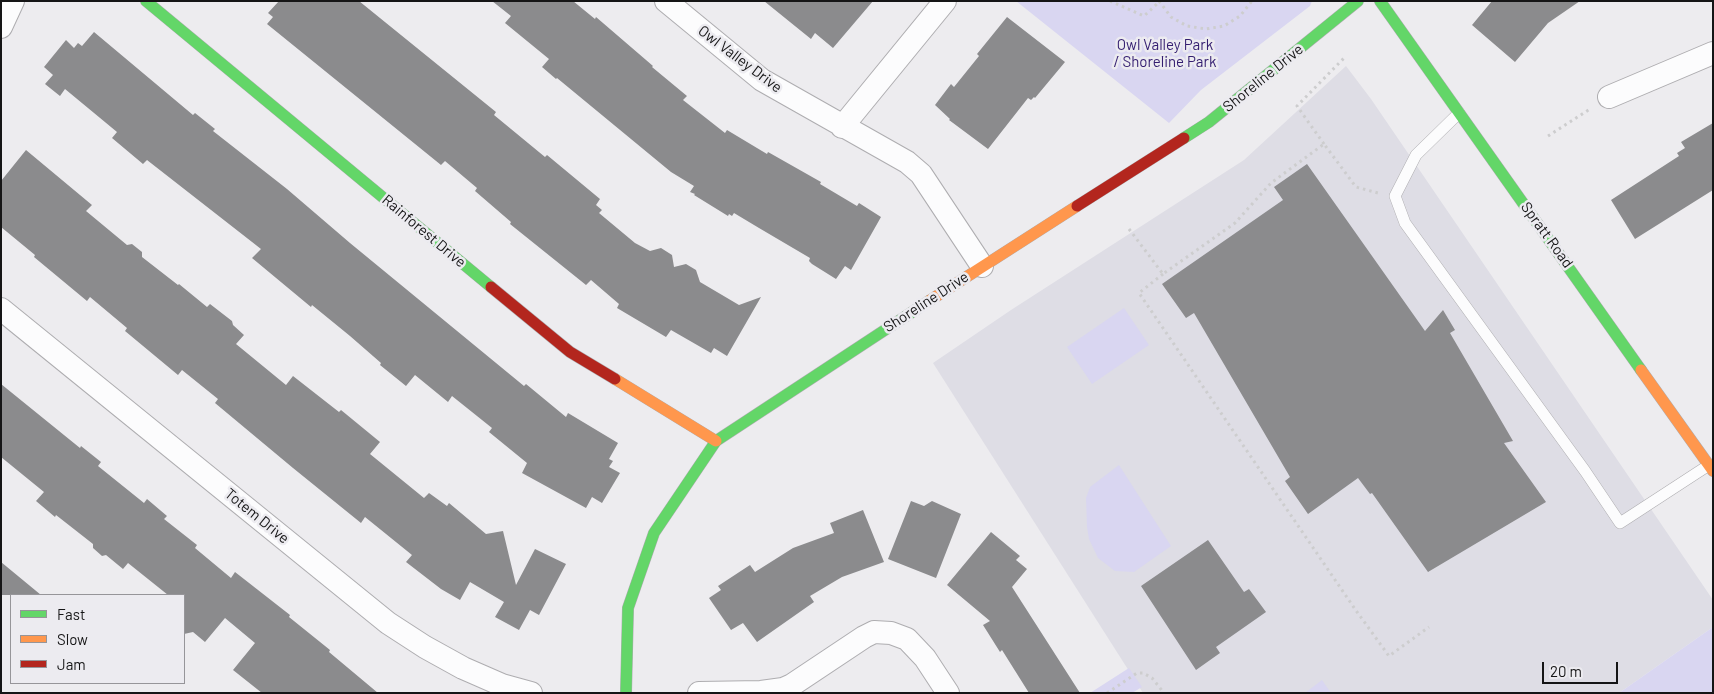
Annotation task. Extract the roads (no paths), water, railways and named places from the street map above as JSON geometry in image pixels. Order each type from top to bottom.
[{"type":"street","points":[[1,27],[13,1]]},
{"type":"street","name":"Rainforest Drive","points":[[146,1],[570,352],[716,441]]},
{"type":"street","name":"Owl Valley Drive","points":[[666,1],[762,80],[842,127],[891,153],[920,174],[982,266]]},
{"type":"street","points":[[842,127],[945,1]]},
{"type":"street","name":"Shoreline Drive","points":[[626,693],[628,608],[654,533],[716,441],[982,266],[1209,122],[1358,1]]},
{"type":"street","name":"Spratt Road","points":[[1380,1],[1711,468]]},
{"type":"street","points":[[1609,97],[1713,53]]},
{"type":"street","name":"Totem Drive","points":[[1,309],[388,623],[425,647],[463,668],[502,685],[531,693]]},
{"type":"street","points":[[699,693],[761,692],[784,689],[864,636],[874,632],[891,633],[907,639],[925,658],[948,693]]},
{"type":"lane","points":[[1459,112],[1416,155],[1395,196],[1405,223],[1620,523],[1711,468]]},
{"type":"park label","name":"Owl Valley Park / Shoreline Park","points":[[1165,54]]}]
